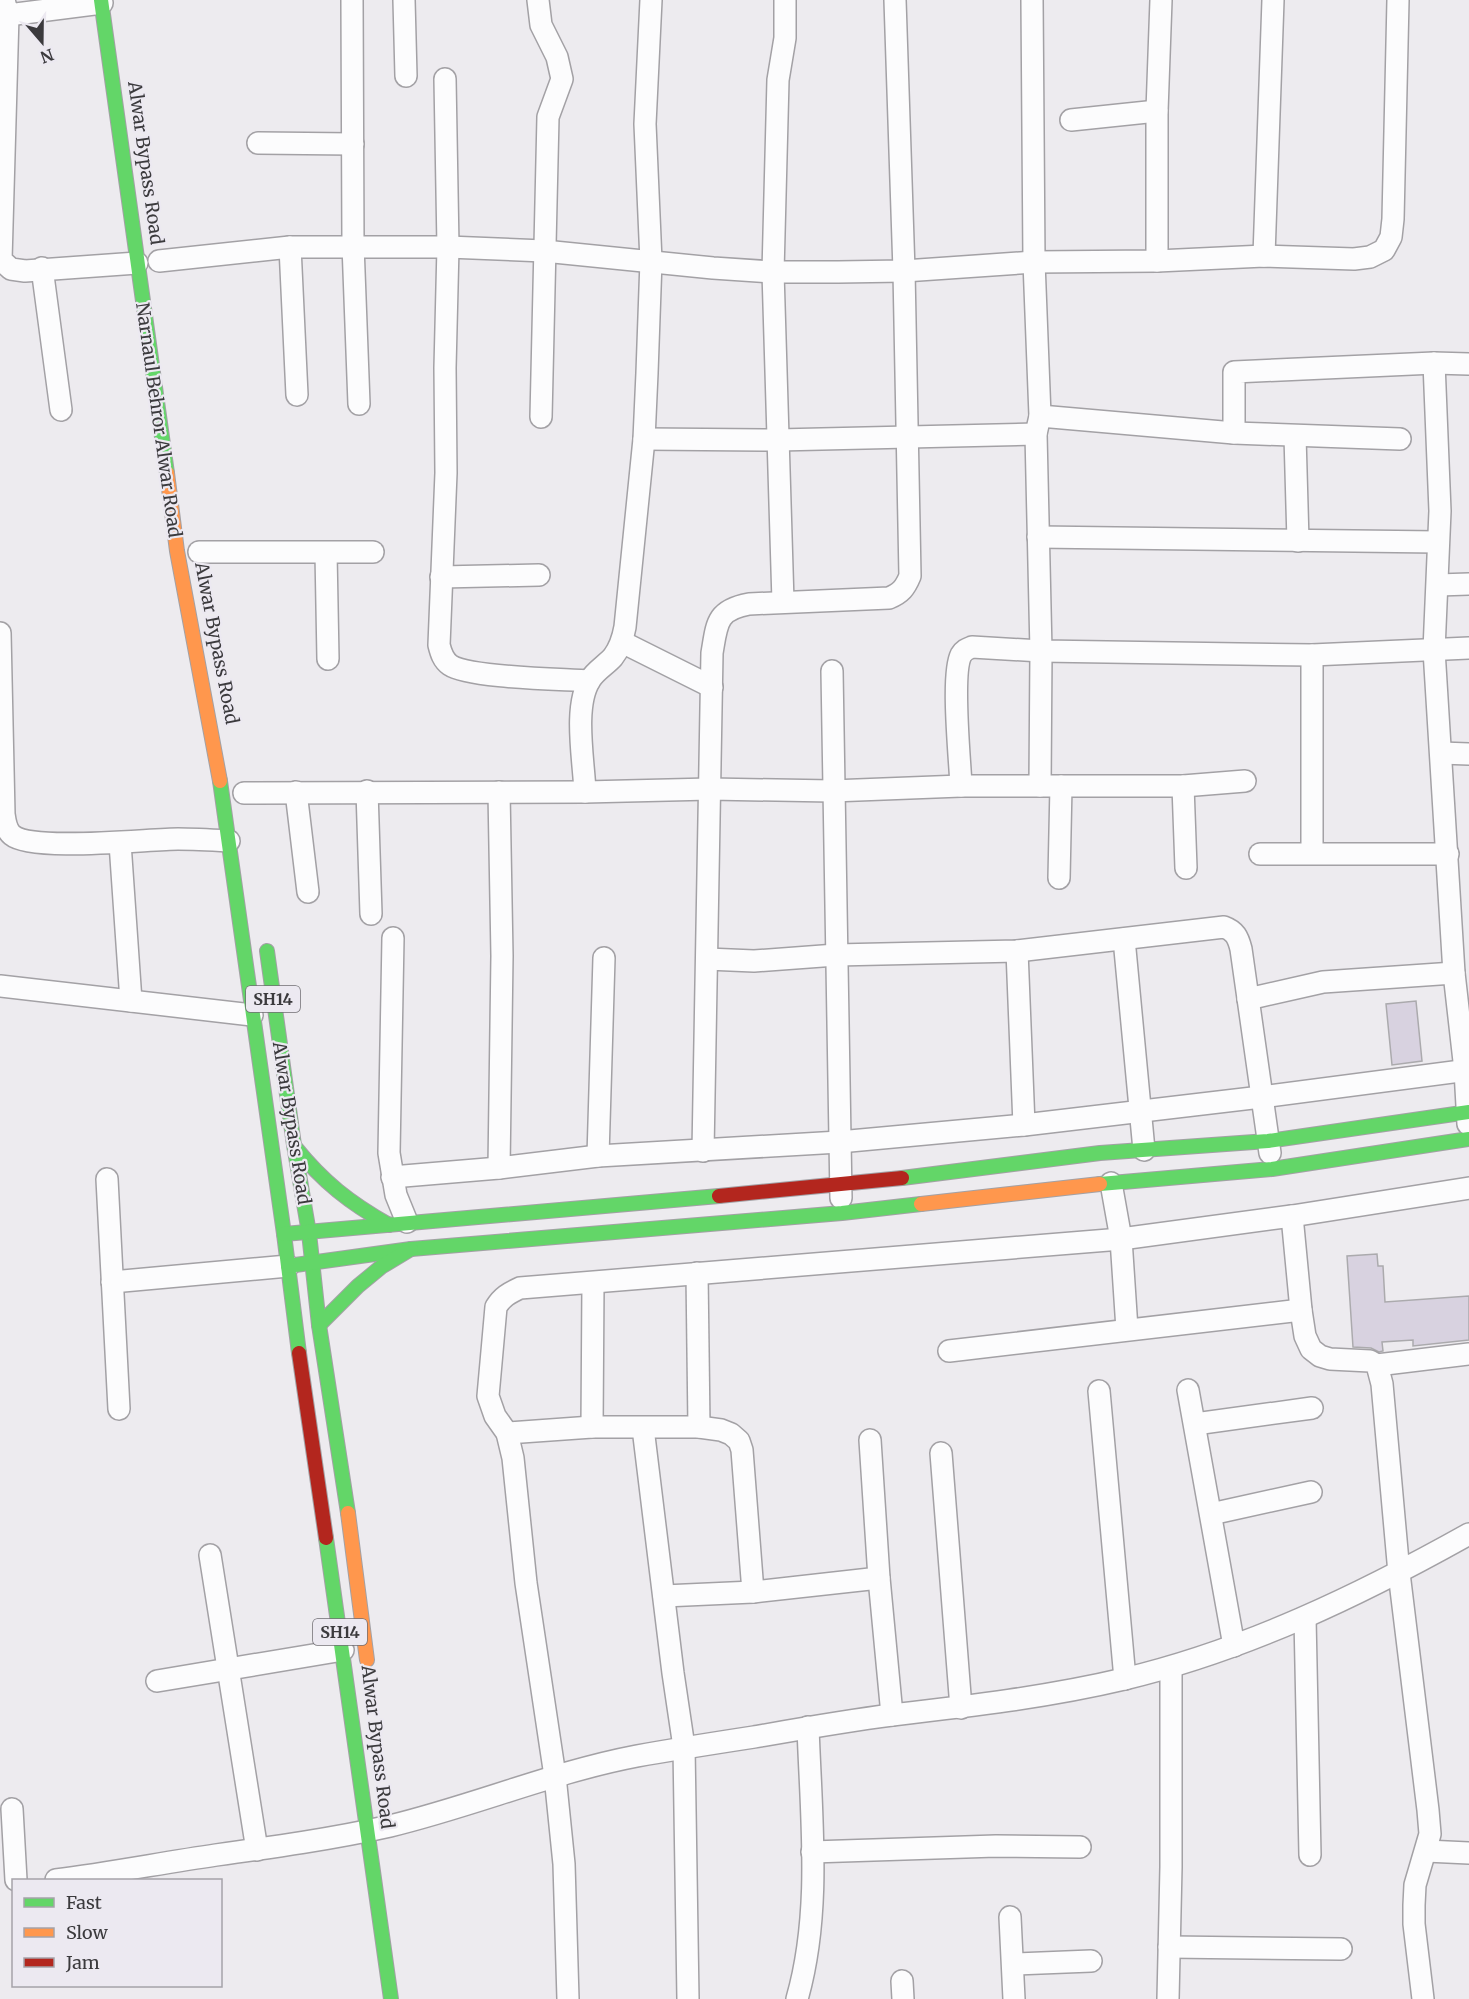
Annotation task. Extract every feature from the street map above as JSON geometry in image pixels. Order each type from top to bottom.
[{"type":"main road","name":"Narnaul Behror Alwar Road","points":[[102,2],[177,551],[222,793],[288,1266]]},
{"type":"main road","name":"Alwar Bypass Road","points":[[264,934],[309,1233],[319,1325],[342,1471],[368,1668]]},
{"type":"main road","points":[[284,1234],[841,1185],[1100,1153],[1268,1142],[1468,1112]]},
{"type":"main road","points":[[288,1266],[411,1249],[842,1213],[1111,1183],[1147,1182],[1272,1169],[1469,1139]]},
{"type":"main road","points":[[294,1145],[326,1184],[344,1199],[398,1223]]},
{"type":"main road","points":[[319,1325],[358,1286],[381,1267],[411,1249]]},
{"type":"main road","name":"Alwar Bypass Road","points":[[288,1266],[391,1999]]},
{"type":"street","points":[[352,0],[353,245],[360,404]]},
{"type":"street","points":[[404,0],[406,76]]},
{"type":"street","points":[[538,0],[541,25],[557,57],[562,79],[548,117],[541,417]]},
{"type":"street","points":[[585,792],[581,724],[583,699],[589,681],[613,657],[622,642],[644,439],[651,261],[645,124],[651,0]]},
{"type":"street","points":[[783,602],[773,272],[778,80],[785,38],[785,0]]},
{"type":"street","points":[[703,1151],[712,653],[718,621],[723,613],[749,604],[889,598],[906,587],[910,576],[904,271],[895,0]]},
{"type":"street","points":[[1032,0],[1041,651],[1059,878]]},
{"type":"street","points":[[1157,261],[1157,111],[1161,0]]},
{"type":"street","points":[[1264,256],[1273,0]]},
{"type":"street","points":[[159,261],[290,247],[353,245],[544,251],[773,272],[904,271],[1034,262],[1157,261],[1264,256],[1354,259],[1370,257],[1384,250],[1391,237],[1393,219],[1398,0]]},
{"type":"street","points":[[102,2],[6,7],[3,58],[1,260],[11,269],[25,271],[137,263]]},
{"type":"street","points":[[445,79],[448,247],[445,368],[446,513],[439,645],[442,655],[452,666],[461,670],[589,681]]},
{"type":"street","points":[[1071,120],[1157,111]]},
{"type":"street","points":[[258,143],[353,144]]},
{"type":"street","points":[[290,247],[297,395]]},
{"type":"street","points":[[42,268],[61,410]]},
{"type":"street","points":[[1434,363],[1440,511],[1434,650],[1454,973],[1467,1070],[1469,1139]]},
{"type":"street","points":[[1234,433],[1234,372],[1469,363]]},
{"type":"street","points":[[644,439],[778,440],[907,437],[1038,425],[1400,439]]},
{"type":"street","points":[[1295,436],[1298,541]]},
{"type":"street","points":[[1038,537],[1438,542]]},
{"type":"street","points":[[200,552],[372,552]]},
{"type":"street","points":[[326,553],[328,659]]},
{"type":"street","points":[[441,576],[539,575]]},
{"type":"street","points":[[1438,585],[1469,584]]},
{"type":"street","points":[[0,633],[4,814],[6,826],[12,835],[24,840],[120,843],[177,839],[229,841]]},
{"type":"street","points":[[622,642],[712,687]]},
{"type":"street","points":[[961,786],[957,691],[962,654],[965,649],[979,646],[1041,651],[1312,656],[1469,648]]},
{"type":"street","points":[[1312,656],[1312,853]]},
{"type":"street","points":[[832,671],[832,791],[842,1213]]},
{"type":"street","points":[[1441,753],[1469,753]]},
{"type":"street","points":[[244,793],[585,792],[710,789],[832,791],[961,786],[1183,786],[1245,780]]},
{"type":"street","points":[[1183,786],[1186,868]]},
{"type":"street","points":[[367,791],[371,914]]},
{"type":"street","points":[[296,792],[308,892]]},
{"type":"street","points":[[499,792],[502,956],[499,1168]]},
{"type":"street","points":[[120,843],[131,1001]]},
{"type":"street","points":[[1260,854],[1448,854]]},
{"type":"street","points":[[707,959],[754,961],[836,955],[1017,951],[1224,927],[1232,930],[1238,938],[1241,949],[1272,1169]]},
{"type":"street","points":[[393,938],[388,1153],[396,1195],[398,1223]]},
{"type":"street","points":[[1124,939],[1144,1150]]},
{"type":"street","points":[[1017,951],[1024,1125]]},
{"type":"street","points":[[598,1156],[604,958]]},
{"type":"street","points":[[1248,999],[1323,982],[1454,973]]},
{"type":"street","points":[[0,986],[252,1015]]},
{"type":"street","points":[[392,1177],[499,1168],[598,1156],[839,1142],[1024,1125],[1261,1098],[1467,1070]]},
{"type":"street","points":[[107,1179],[118,1409]]},
{"type":"street","points":[[1111,1183],[1121,1239],[1127,1329]]},
{"type":"street","points":[[568,1999],[564,1864],[555,1776],[526,1583],[513,1458],[507,1433],[495,1416],[488,1396],[496,1307],[500,1300],[508,1293],[520,1288],[1121,1239],[1292,1216],[1469,1188]]},
{"type":"street","points":[[1292,1216],[1301,1310],[1305,1336],[1311,1349],[1320,1356],[1370,1361],[1377,1365],[1469,1354]]},
{"type":"street","points":[[112,1282],[288,1266]]},
{"type":"street","points":[[697,1273],[699,1427]]},
{"type":"street","points":[[592,1427],[593,1283]]},
{"type":"street","points":[[949,1351],[1301,1310]]},
{"type":"street","points":[[1377,1365],[1382,1384],[1399,1573],[1430,1833],[1426,1851],[1419,1866],[1414,1905],[1414,1924],[1423,1999]]},
{"type":"street","points":[[1188,1390],[1234,1646]]},
{"type":"street","points":[[1099,1391],[1125,1679]]},
{"type":"street","points":[[1195,1424],[1312,1408]]},
{"type":"street","points":[[507,1433],[592,1427],[699,1427],[731,1434],[739,1441],[742,1450],[753,1592]]},
{"type":"street","points":[[643,1428],[684,1747],[688,1999]]},
{"type":"street","points":[[870,1440],[879,1578],[892,1715]]},
{"type":"street","points":[[941,1453],[961,1708]]},
{"type":"street","points":[[1211,1514],[1311,1492]]},
{"type":"street","points":[[69,1879],[257,1850],[388,1826],[452,1810],[555,1776],[616,1760],[684,1747],[892,1715],[1042,1696],[1125,1679],[1171,1667],[1234,1646],[1305,1618],[1399,1573],[1469,1534]]},
{"type":"street","points":[[210,1555],[257,1850]]},
{"type":"street","points":[[664,1596],[753,1592],[879,1578]]},
{"type":"street","points":[[1305,1618],[1310,1855]]},
{"type":"street","points":[[157,1681],[343,1650]]},
{"type":"street","points":[[1168,1999],[1171,1667]]},
{"type":"street","points":[[797,1999],[805,1973],[809,1946],[812,1852],[808,1727]]},
{"type":"street","points":[[12,1809],[16,1879]]},
{"type":"street","points":[[812,1852],[996,1846],[1080,1847]]},
{"type":"street","points":[[1426,1851],[1469,1853]]},
{"type":"street","points":[[1010,1917],[1014,1999]]},
{"type":"street","points":[[1170,1947],[1341,1948]]},
{"type":"street","points":[[1013,1964],[1091,1961]]},
{"type":"building","points":[[1416,1001],[1422,1061],[1392,1065],[1386,1004]]},
{"type":"building","points":[[1377,1254],[1378,1266],[1383,1266],[1385,1302],[1469,1296],[1469,1340],[1413,1346],[1413,1340],[1382,1342],[1383,1351],[1379,1352],[1371,1348],[1353,1347],[1347,1256]]},
{"type":"traffic: fast","points":[[101,0],[167,473]]},
{"type":"traffic: fast","points":[[220,781],[299,1353]]},
{"type":"traffic: fast","points":[[267,951],[294,1145],[309,1233],[319,1325],[348,1513]]},
{"type":"traffic: fast","points":[[902,1178],[1100,1153],[1268,1141],[1469,1112]]},
{"type":"traffic: fast","points":[[1100,1184],[1272,1169],[1469,1139]]},
{"type":"traffic: fast","points":[[295,1147],[338,1191],[389,1225]]},
{"type":"traffic: fast","points":[[284,1234],[719,1196]]},
{"type":"traffic: fast","points":[[288,1266],[411,1249],[842,1213],[921,1204]]},
{"type":"traffic: fast","points":[[319,1325],[358,1286],[381,1267],[411,1249]]},
{"type":"traffic: fast","points":[[326,1538],[391,1999]]},
{"type":"traffic: slow","points":[[167,473],[177,551],[220,781]]},
{"type":"traffic: slow","points":[[921,1204],[1100,1184]]},
{"type":"traffic: slow","points":[[348,1513],[367,1660]]},
{"type":"traffic: jam","points":[[719,1196],[902,1178]]},
{"type":"traffic: jam","points":[[299,1353],[326,1538]]}]
